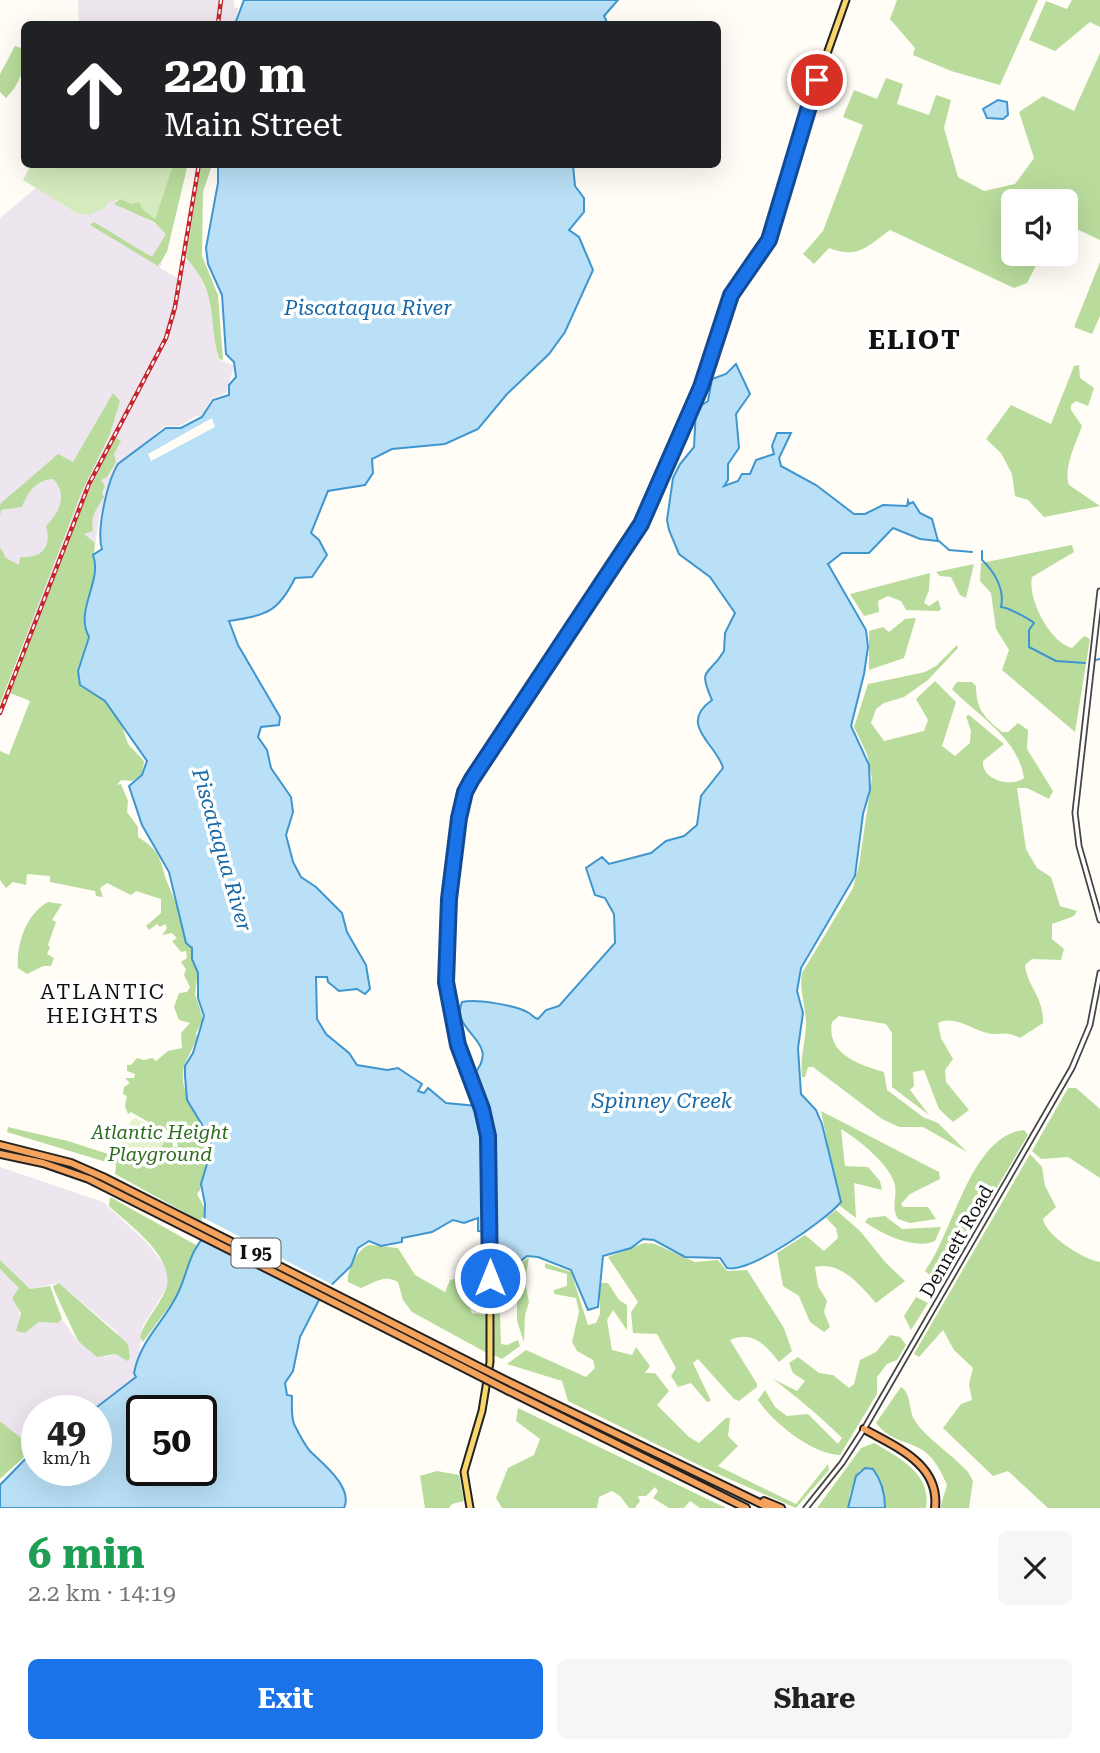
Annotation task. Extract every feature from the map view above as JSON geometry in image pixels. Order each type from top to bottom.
[{"type":"highway","name":"I 95","points":[[0,1146],[71,1163],[103,1177],[571,1412],[770,1508]]},
{"type":"highway","name":"I 95","points":[[0,1154],[43,1163],[89,1179],[746,1508]]},
{"type":"highway","points":[[864,1429],[905,1453],[925,1469],[933,1484],[935,1508]]},
{"type":"highway","points":[[729,1488],[781,1508]]},
{"type":"main road","points":[[470,1508],[464,1472],[482,1410],[490,1362],[490,1153],[482,1109],[456,1040],[446,982],[450,891],[464,797],[472,779],[641,524],[701,387],[731,295],[769,240],[805,114],[846,0]]},
{"type":"street","points":[[1100,592],[1075,814],[1082,858],[1100,920]]},
{"type":"street","name":"Dennett Road","points":[[806,1508],[842,1464],[864,1429],[1080,1053],[1090,1025],[1100,973]]},
{"type":"shaded area","points":[[78,0],[234,0],[234,7],[238,8],[236,21],[79,21]]},
{"type":"shaded area","points":[[36,188],[78,214],[106,194],[170,233],[160,268],[181,280],[186,259],[196,269],[209,295],[218,359],[234,366],[226,393],[211,399],[202,417],[196,416],[180,426],[165,426],[113,470],[99,518],[79,659],[0,646],[0,218]]},
{"type":"shaded area","points":[[0,1167],[103,1202],[145,1241],[163,1263],[168,1276],[166,1289],[143,1325],[136,1377],[112,1395],[21,1395],[21,1439],[0,1421],[0,1269],[20,1288],[19,1321],[35,1326],[38,1322],[58,1323],[62,1319],[78,1342],[106,1357],[116,1354],[117,1332],[59,1283],[30,1289],[0,1260]]},
{"type":"green space","points":[[897,0],[1038,0],[1000,85],[951,71],[913,55],[915,48],[890,19]]},
{"type":"green space","points":[[1072,0],[1100,0],[1100,27],[1090,22],[1055,51],[1029,40],[1046,1],[1067,9]]},
{"type":"green space","points":[[15,46],[21,48],[21,76],[6,98],[0,92],[0,74]]},
{"type":"green space","points":[[1100,53],[1100,240],[1078,230],[1078,189],[1001,189],[1001,266],[1036,266],[1027,283],[1014,288],[890,230],[862,250],[848,252],[829,248],[814,264],[803,254],[823,231],[863,125],[843,117],[854,90],[877,99],[886,78],[903,84],[897,104],[929,115],[936,95],[951,100],[944,128],[958,177],[984,191],[1015,184],[1034,158],[1019,112],[1043,96],[1074,111]]},
{"type":"green space","points":[[29,168],[172,168],[155,219],[120,199],[108,202],[105,208],[88,215],[78,214],[23,180]]},
{"type":"green space","points":[[172,168],[187,168],[167,252],[158,266],[90,225],[94,222],[152,257],[166,234],[154,222],[114,204],[120,199],[131,204],[139,202],[143,210],[155,219]]},
{"type":"green space","points":[[201,168],[211,168],[203,192],[202,256],[218,295],[223,360],[219,359],[211,307],[204,283],[186,258]]},
{"type":"green space","points":[[1100,262],[1100,316],[1092,334],[1074,327]]},
{"type":"green space","points":[[1079,365],[1080,378],[1094,388],[1088,406],[1076,401],[1071,405],[1071,410],[1082,426],[1071,456],[1069,485],[1100,506],[1044,517],[1028,500],[1015,496],[1012,474],[1001,453],[986,439],[1011,405],[1051,424],[1074,366]]},
{"type":"green space","points":[[113,393],[120,401],[110,434],[82,491],[0,704],[0,547],[6,558],[19,565],[20,557],[39,554],[46,546],[46,526],[55,515],[61,497],[58,485],[53,479],[42,481],[33,488],[22,507],[1,510],[0,517],[0,504],[58,454],[73,462]]},
{"type":"green space","points":[[115,437],[121,441],[114,454],[116,462],[107,477],[101,480],[105,486],[102,493],[104,497],[93,516],[93,531],[84,534],[95,543],[96,565],[84,619],[88,637],[77,671],[80,686],[105,701],[122,726],[128,744],[144,761],[142,775],[132,781],[121,780],[117,785],[121,784],[128,801],[127,812],[138,827],[138,837],[152,847],[158,856],[179,912],[186,940],[192,948],[191,959],[198,972],[195,994],[203,1019],[185,1063],[183,1076],[186,1092],[210,1149],[197,1194],[204,1207],[204,1223],[115,1174],[116,1165],[7,1132],[8,1127],[68,1141],[145,1166],[150,1164],[150,1156],[159,1150],[168,1136],[172,1137],[173,1148],[178,1147],[175,1133],[171,1129],[164,1131],[131,1112],[128,1114],[125,1106],[127,1096],[123,1094],[124,1087],[130,1083],[125,1078],[134,1078],[135,1074],[127,1071],[127,1065],[131,1065],[137,1058],[152,1058],[156,1061],[168,1051],[182,1048],[181,1033],[190,1023],[179,1020],[174,1007],[179,993],[187,992],[190,987],[184,975],[186,969],[181,962],[187,958],[186,951],[181,952],[172,941],[177,938],[172,933],[162,935],[167,928],[165,924],[160,927],[157,924],[149,930],[146,926],[161,913],[161,899],[136,891],[131,895],[107,883],[100,888],[103,897],[96,896],[95,891],[50,882],[50,876],[27,874],[26,885],[13,882],[6,888],[0,880],[0,751],[9,755],[30,701],[10,693],[86,497]]},
{"type":"green space","points":[[1072,545],[1074,552],[1032,577],[1031,586],[1042,618],[1056,638],[1072,648],[1084,636],[1090,639],[1075,732],[1002,670],[1009,650],[996,629],[991,593],[980,581],[981,563]]},
{"type":"green space","points":[[974,564],[966,598],[960,595],[951,577],[940,576],[936,572]]},
{"type":"green space","points":[[930,573],[929,590],[924,603],[929,606],[938,600],[941,609],[939,611],[906,610],[901,601],[888,596],[878,601],[879,612],[864,616],[850,594]]},
{"type":"green space","points":[[916,618],[904,658],[869,670],[869,631],[883,627],[889,632],[905,619]]},
{"type":"green space","points":[[957,645],[958,648],[928,680],[904,697],[884,703],[876,709],[871,723],[884,741],[924,731],[928,720],[916,699],[935,681],[956,702],[942,746],[955,756],[970,743],[971,731],[966,716],[969,715],[1004,744],[983,761],[987,773],[1005,782],[1024,778],[1014,751],[995,729],[952,689],[957,682],[972,682],[976,686],[982,712],[996,727],[1002,732],[1008,732],[1018,723],[1028,730],[1027,749],[1053,791],[1049,799],[1027,788],[1017,788],[1026,849],[1037,868],[1051,877],[1060,906],[1077,911],[1074,916],[1052,924],[1052,939],[1064,949],[1061,960],[1032,959],[1025,965],[1041,1006],[1043,1023],[1020,1038],[1010,1034],[987,1033],[956,1022],[938,1023],[941,1038],[953,1059],[945,1070],[946,1082],[969,1110],[953,1122],[939,1109],[924,1070],[913,1072],[914,1086],[910,1090],[929,1115],[892,1087],[892,1033],[886,1024],[839,1016],[832,1022],[831,1033],[839,1050],[855,1062],[884,1072],[887,1090],[923,1117],[938,1123],[967,1152],[923,1127],[899,1127],[882,1119],[813,1067],[808,1067],[805,1077],[802,1077],[806,1025],[802,973],[853,888],[859,865],[872,778],[867,754],[854,727],[868,684],[925,672],[936,666]]},
{"type":"green space","points":[[48,902],[62,904],[52,920],[56,922],[48,945],[50,947],[47,954],[54,958],[51,966],[43,966],[27,974],[18,968],[21,940],[28,922],[40,907]]},
{"type":"green space","points":[[1068,1088],[1076,1088],[1100,1109],[1100,1178],[1068,1157],[1041,1159],[1032,1151]]},
{"type":"green space","points":[[821,1111],[939,1172],[940,1179],[910,1194],[901,1204],[903,1207],[928,1207],[936,1219],[910,1223],[898,1219],[895,1211],[895,1186],[888,1170],[856,1139],[841,1129],[845,1166],[868,1167],[880,1181],[882,1190],[854,1183],[856,1218],[840,1206]]},
{"type":"green space","name":"Atlantic Height Playground","points":[[135,1118],[168,1134],[165,1142],[154,1153],[140,1158],[125,1158],[117,1155],[130,1122]]},
{"type":"green space","points":[[1024,1130],[1028,1135],[934,1294],[931,1294],[916,1282],[928,1290],[936,1280],[925,1271],[965,1188],[990,1149],[1005,1136]]},
{"type":"green space","points":[[1030,1154],[1042,1167],[1045,1186],[1056,1207],[1043,1219],[1045,1225],[1066,1246],[1100,1262],[1100,1508],[1048,1508],[1008,1471],[993,1476],[943,1428],[961,1404],[972,1400],[969,1384],[973,1368],[954,1350],[943,1330],[919,1357],[914,1354]]},
{"type":"green space","points":[[110,1197],[196,1245],[178,1294],[143,1342],[140,1337],[142,1331],[166,1289],[167,1277],[158,1254],[109,1206]]},
{"type":"green space","points":[[836,1210],[860,1231],[905,1281],[876,1303],[857,1282],[842,1271],[824,1266],[815,1267],[818,1286],[827,1301],[824,1312],[830,1327],[824,1332],[810,1322],[799,1296],[783,1286],[777,1253],[805,1235],[824,1251],[838,1238],[836,1228],[826,1218]]},
{"type":"green space","points":[[885,1216],[902,1229],[941,1227],[935,1241],[918,1244],[889,1236],[865,1222],[868,1218]]},
{"type":"green space","points":[[644,1243],[655,1244],[695,1262],[718,1260],[727,1271],[747,1270],[784,1328],[792,1351],[779,1362],[764,1345],[752,1338],[738,1337],[730,1340],[757,1384],[757,1387],[739,1401],[734,1399],[698,1359],[693,1363],[711,1401],[707,1402],[691,1383],[678,1387],[671,1376],[676,1368],[657,1334],[633,1333],[631,1312],[638,1302],[608,1257]]},
{"type":"green space","points":[[370,1245],[398,1248],[415,1275],[445,1292],[450,1280],[458,1278],[472,1313],[487,1315],[487,1353],[412,1312],[403,1300],[398,1282],[384,1279],[361,1288],[348,1282],[354,1260],[361,1250]]},
{"type":"green space","points":[[529,1257],[525,1282],[529,1302],[525,1315],[524,1342],[517,1321],[517,1295],[524,1290],[523,1284],[509,1285],[498,1280],[495,1258],[515,1268]]},
{"type":"green space","points":[[0,1260],[30,1289],[50,1286],[62,1319],[58,1323],[39,1322],[25,1333],[16,1331],[21,1313],[12,1298],[19,1288],[0,1269]]},
{"type":"green space","points":[[545,1263],[571,1272],[588,1325],[596,1323],[600,1314],[600,1283],[608,1283],[619,1300],[627,1305],[627,1330],[613,1310],[607,1320],[612,1350],[632,1355],[636,1347],[650,1366],[645,1373],[655,1373],[669,1391],[657,1405],[689,1437],[699,1443],[726,1418],[730,1418],[728,1436],[738,1446],[718,1466],[796,1504],[828,1464],[829,1470],[796,1508],[713,1472],[568,1401],[562,1381],[507,1364],[526,1350],[586,1377],[595,1368],[593,1360],[577,1351],[572,1342],[579,1312],[576,1298],[554,1294],[554,1290],[567,1286],[567,1274],[545,1268]]},
{"type":"green space","points":[[59,1283],[128,1344],[130,1358],[127,1361],[116,1354],[97,1357],[78,1341],[54,1290],[53,1286]]},
{"type":"green space","points":[[495,1288],[499,1290],[501,1344],[507,1345],[518,1340],[520,1346],[502,1359],[494,1355]]},
{"type":"green space","points":[[916,1297],[928,1303],[911,1330],[904,1316]]},
{"type":"green space","points":[[890,1335],[900,1337],[906,1345],[897,1360],[887,1364],[877,1377],[877,1394],[840,1455],[817,1449],[794,1436],[773,1418],[758,1400],[765,1390],[775,1407],[787,1416],[808,1414],[838,1444],[842,1438],[809,1407],[773,1379],[797,1391],[805,1381],[793,1373],[789,1363],[798,1357],[819,1373],[833,1375],[849,1388],[854,1384],[860,1360],[876,1352]]},
{"type":"green space","points":[[901,1387],[907,1394],[915,1421],[968,1472],[973,1481],[969,1508],[940,1508],[947,1485],[930,1456],[885,1432],[876,1423]]},
{"type":"green space","points":[[518,1408],[726,1508],[700,1508],[690,1501],[684,1508],[669,1508],[653,1498],[658,1491],[655,1487],[646,1496],[638,1496],[640,1501],[635,1508],[629,1508],[620,1496],[612,1491],[599,1497],[597,1508],[502,1508],[496,1498],[508,1468],[534,1455],[540,1439],[516,1421]]},
{"type":"green space","points":[[0,1421],[21,1438],[21,1460],[0,1479]]},
{"type":"green space","points":[[874,1443],[903,1461],[919,1476],[927,1496],[926,1508],[885,1508],[882,1486],[873,1469],[860,1470],[850,1493],[848,1508],[817,1508],[861,1448]]},
{"type":"green space","points":[[437,1471],[459,1475],[464,1501],[452,1504],[449,1508],[425,1508],[420,1476]]},
{"type":"water","points":[[244,0],[618,0],[604,16],[606,21],[236,21]]},
{"type":"water","points":[[998,100],[1007,102],[1008,115],[1003,119],[987,118],[983,109]]},
{"type":"water","name":"Piscataqua River","points":[[218,168],[573,168],[575,186],[584,198],[584,212],[569,230],[579,237],[593,270],[565,332],[549,354],[507,394],[478,429],[445,444],[392,449],[372,459],[373,473],[365,485],[328,491],[311,533],[319,540],[327,555],[312,577],[295,578],[283,599],[270,610],[253,617],[229,621],[238,645],[280,717],[279,725],[261,727],[258,737],[267,750],[271,768],[291,797],[293,812],[286,835],[293,862],[301,877],[316,887],[342,913],[347,932],[366,965],[370,989],[365,994],[357,989],[339,991],[328,982],[327,977],[316,977],[317,1019],[326,1034],[349,1053],[357,1065],[387,1070],[398,1068],[422,1084],[418,1091],[424,1093],[428,1088],[446,1103],[477,1106],[486,1154],[486,1227],[483,1232],[478,1231],[478,1218],[464,1223],[453,1220],[432,1232],[402,1238],[402,1242],[381,1246],[369,1241],[358,1248],[351,1266],[322,1294],[300,1337],[293,1371],[285,1383],[287,1395],[292,1396],[293,1421],[307,1447],[342,1486],[346,1501],[344,1508],[0,1508],[0,1485],[21,1463],[21,1486],[112,1486],[112,1395],[136,1377],[134,1373],[141,1351],[176,1297],[194,1251],[204,1237],[205,1204],[201,1184],[212,1147],[210,1138],[187,1100],[185,1076],[185,1066],[193,1053],[204,1016],[198,998],[198,973],[192,959],[192,948],[186,943],[169,872],[142,825],[129,786],[142,775],[147,761],[105,701],[80,685],[78,671],[89,637],[85,616],[94,575],[93,555],[102,549],[104,505],[118,464],[166,428],[181,428],[202,417],[213,400],[229,395],[229,385],[236,377],[234,362],[226,354],[222,295],[208,264],[206,248],[218,183]]},
{"type":"water","name":"Spinney Creek","points":[[736,364],[750,394],[736,414],[739,448],[728,464],[728,480],[724,486],[738,481],[742,474],[750,474],[756,460],[774,454],[772,446],[777,433],[791,433],[779,458],[781,466],[816,485],[854,514],[865,514],[883,505],[907,506],[908,501],[909,504],[913,502],[920,513],[932,519],[938,541],[920,539],[893,528],[869,553],[842,553],[828,564],[866,630],[868,647],[864,674],[851,726],[869,765],[870,790],[863,814],[855,876],[801,968],[797,991],[803,1013],[798,1048],[801,1094],[816,1110],[822,1124],[841,1202],[820,1221],[787,1244],[738,1267],[727,1268],[720,1258],[685,1257],[654,1240],[643,1239],[631,1248],[603,1256],[598,1307],[588,1310],[571,1270],[538,1257],[527,1256],[513,1267],[496,1257],[491,1136],[474,1074],[483,1053],[480,1044],[462,1022],[460,1013],[462,1002],[486,1002],[515,1007],[538,1019],[546,1010],[559,1006],[615,943],[614,914],[605,898],[595,895],[586,868],[602,857],[609,864],[651,853],[666,841],[684,836],[697,825],[701,796],[723,768],[702,734],[698,718],[702,709],[712,700],[705,676],[724,651],[725,633],[735,613],[710,577],[679,554],[667,520],[673,478],[694,447],[696,409],[708,401],[712,379],[726,374]]},
{"type":"water","points":[[865,1468],[873,1469],[879,1478],[885,1508],[848,1508],[856,1476]]},
{"type":"pier","points":[[212,418],[215,427],[151,461],[148,454]]},
{"type":"pier","points":[[202,1217],[333,1285],[322,1301],[198,1238]]},
{"type":"waterway","name":"Spinney Creek","points":[[939,541],[949,550],[972,552]]},
{"type":"waterway","name":"Spinney Creek","points":[[982,551],[982,560],[991,569],[1000,587],[1001,607],[1034,623],[1029,630],[1029,647],[1056,661],[1085,663]]},
{"type":"waterway","name":"Spinney Creek","points":[[1095,660],[1100,659]]},
{"type":"railway","points":[[218,21],[221,0]]},
{"type":"railway","points":[[0,713],[89,484],[166,338],[175,307],[198,168]]},
{"type":"district","name":"ELIOT","points":[[915,340]]},
{"type":"district","name":"ATLANTIC HEIGHTS","points":[[103,1004]]},
{"type":"route","points":[[490,1278],[488,1136],[482,1109],[458,1045],[446,982],[450,891],[462,801],[472,779],[641,524],[701,387],[731,295],[769,240],[817,80]]}]
